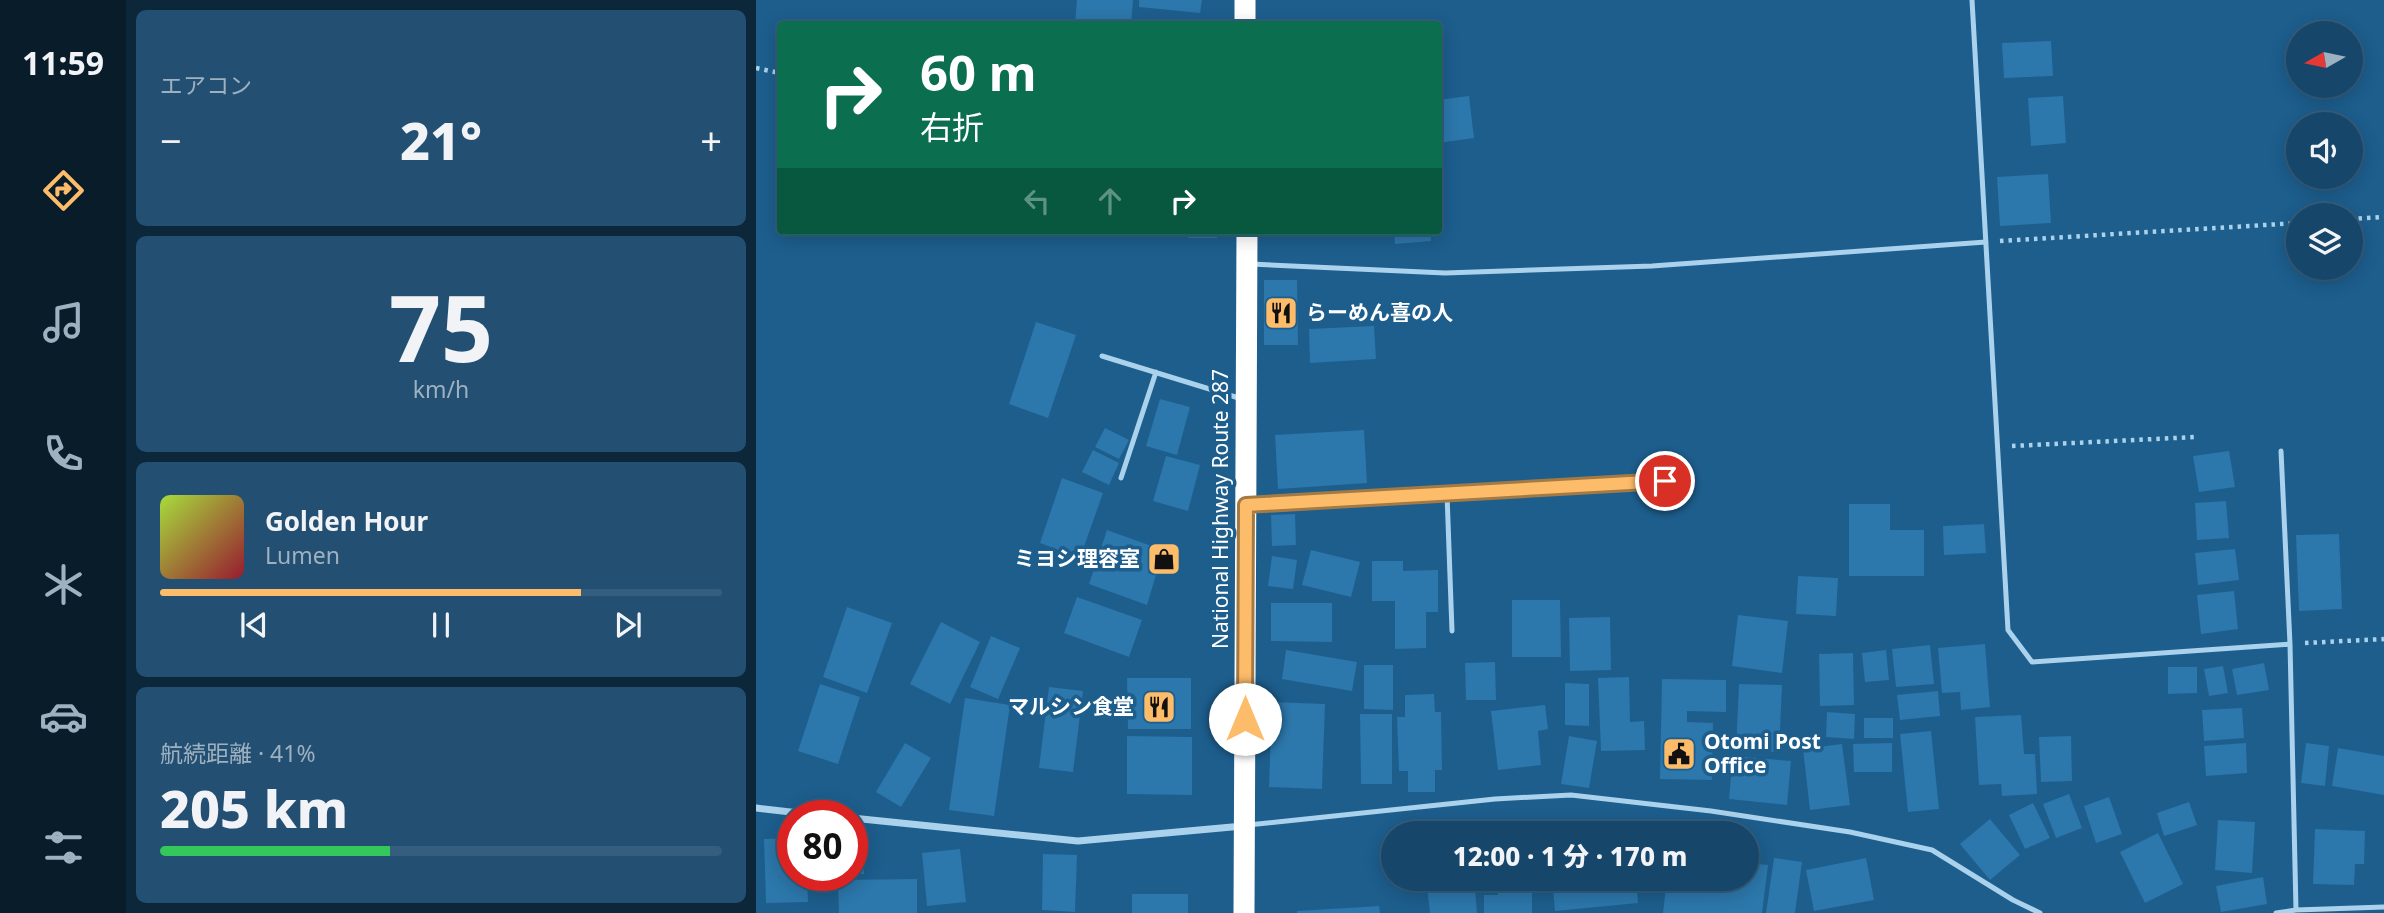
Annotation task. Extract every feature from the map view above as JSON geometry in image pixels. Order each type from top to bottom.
[{"type":"highway","points":[[1245,0],[1245,21]]},
{"type":"highway","name":"National Highway Route 287","points":[[1244,913],[1247,235]]},
{"type":"street","points":[[756,808],[777,810]]},
{"type":"street","points":[[868,820],[1078,841],[1244,826]]},
{"type":"lane","points":[[1972,0],[2008,629],[2032,662],[2290,644]]},
{"type":"lane","points":[[1247,264],[1445,273],[1651,265],[1986,242]]},
{"type":"lane","points":[[1102,356],[1245,400]]},
{"type":"lane","points":[[1121,478],[1156,372]]},
{"type":"lane","points":[[2281,451],[2290,644],[2296,910]]},
{"type":"lane","points":[[1246,505],[1665,481]]},
{"type":"lane","points":[[1447,494],[1452,631]]},
{"type":"lane","points":[[1244,826],[1495,799],[1571,795],[1711,811],[1850,832],[1932,850],[2013,900],[2040,913]]},
{"type":"lane","points":[[2276,913],[2384,907]]},
{"type":"path","points":[[756,68],[777,72]]},
{"type":"path","points":[[2363,218],[2384,217]]},
{"type":"path","points":[[1986,242],[2286,224]]},
{"type":"path","points":[[1997,447],[2195,437]]},
{"type":"path","points":[[2290,644],[2384,639]]},
{"type":"building","points":[[1077,0],[1133,0],[1131,21],[1075,21]]},
{"type":"building","points":[[1139,0],[1202,0],[1200,13],[1139,7]]},
{"type":"building","points":[[2051,41],[2053,76],[2004,78],[2002,43]]},
{"type":"building","points":[[1469,96],[1474,138],[1442,142],[1442,99]]},
{"type":"building","points":[[2063,96],[2066,143],[2031,146],[2028,98]]},
{"type":"building","points":[[2048,174],[2051,223],[2000,226],[1997,177]]},
{"type":"building","points":[[1188,235],[1217,235],[1217,238],[1188,238]]},
{"type":"building","points":[[1394,235],[1430,235],[1431,241],[1395,244]]},
{"type":"building","name":"らーめん喜の人","points":[[1264,280],[1297,280],[1298,345],[1264,345]]},
{"type":"building","points":[[1036,322],[1076,335],[1048,418],[1009,404]]},
{"type":"building","points":[[1374,326],[1376,359],[1310,363],[1309,329]]},
{"type":"building","points":[[1160,399],[1190,407],[1177,455],[1146,446]]},
{"type":"building","points":[[1105,428],[1129,440],[1119,459],[1095,447]]},
{"type":"building","points":[[1364,430],[1367,483],[1278,489],[1275,435]]},
{"type":"building","points":[[1093,450],[1119,463],[1109,485],[1082,472]]},
{"type":"building","points":[[2229,451],[2235,487],[2199,492],[2193,456]]},
{"type":"building","points":[[1166,456],[1200,465],[1188,511],[1153,501]]},
{"type":"building","points":[[1062,478],[1103,493],[1080,558],[1040,543]]},
{"type":"building","points":[[2226,501],[2229,538],[2197,540],[2195,503]]},
{"type":"building","points":[[1849,504],[1890,504],[1890,530],[1924,530],[1924,576],[1849,576]]},
{"type":"building","points":[[1295,514],[1296,545],[1272,546],[1271,515]]},
{"type":"building","points":[[1984,524],[1986,553],[1944,555],[1943,526]]},
{"type":"building","points":[[1107,530],[1157,548],[1148,573],[1156,575],[1147,605],[1089,584]]},
{"type":"building","points":[[2339,534],[2342,609],[2299,611],[2296,535]]},
{"type":"building","points":[[2235,549],[2239,580],[2198,585],[2195,553]]},
{"type":"building","points":[[1311,550],[1360,562],[1351,597],[1302,585]]},
{"type":"building","points":[[1272,556],[1297,560],[1293,589],[1268,586]]},
{"type":"building","points":[[1372,561],[1403,561],[1403,571],[1438,570],[1438,612],[1426,612],[1426,648],[1395,649],[1395,601],[1372,601]]},
{"type":"building","points":[[1798,576],[1838,578],[1836,616],[1796,614]]},
{"type":"building","points":[[2234,591],[2238,629],[2201,634],[2197,595]]},
{"type":"building","points":[[1077,597],[1142,620],[1129,657],[1064,633]]},
{"type":"building","points":[[1512,600],[1560,600],[1561,657],[1512,657]]},
{"type":"building","points":[[1271,603],[1332,603],[1332,642],[1271,641]]},
{"type":"building","points":[[847,607],[892,623],[867,693],[823,677]]},
{"type":"building","points":[[1738,615],[1788,621],[1782,673],[1732,666]]},
{"type":"building","points":[[1610,617],[1611,670],[1570,671],[1569,618]]},
{"type":"building","points":[[941,622],[980,642],[950,704],[910,684]]},
{"type":"building","points":[[991,636],[1020,648],[998,699],[970,687]]},
{"type":"building","points":[[1985,644],[1990,707],[1961,710],[1960,692],[1942,693],[1938,648]]},
{"type":"building","points":[[1930,645],[1934,684],[1896,687],[1892,649]]},
{"type":"building","points":[[1286,650],[1357,662],[1352,691],[1282,679]]},
{"type":"building","points":[[1886,650],[1889,680],[1865,682],[1862,653]]},
{"type":"building","points":[[1853,653],[1854,705],[1820,706],[1819,654]]},
{"type":"building","points":[[1495,662],[1496,700],[1466,700],[1465,663]]},
{"type":"building","points":[[2264,663],[2269,690],[2237,695],[2232,669]]},
{"type":"building","points":[[1364,665],[1393,665],[1393,710],[1364,709]]},
{"type":"building","points":[[2223,666],[2228,693],[2209,696],[2204,669]]},
{"type":"building","points":[[2168,667],[2197,667],[2197,693],[2168,694]]},
{"type":"building","points":[[1629,677],[1630,722],[1644,721],[1645,750],[1601,751],[1598,678]]},
{"type":"building","points":[[1127,678],[1191,678],[1191,729],[1128,729]]},
{"type":"building","points":[[1662,679],[1726,680],[1726,712],[1687,711],[1687,722],[1713,723],[1712,780],[1660,779]]},
{"type":"building","points":[[1565,683],[1589,684],[1589,726],[1565,725]]},
{"type":"building","points":[[820,684],[860,697],[838,764],[798,751]]},
{"type":"building","points":[[1739,684],[1782,685],[1779,752],[1736,750]]},
{"type":"building","points":[[1049,687],[1083,691],[1073,772],[1039,768]]},
{"type":"building","points":[[1938,691],[1940,716],[1900,720],[1897,695]]},
{"type":"building","points":[[1434,694],[1435,712],[1441,712],[1442,770],[1435,770],[1435,792],[1408,792],[1408,771],[1399,771],[1397,717],[1405,717],[1405,695]]},
{"type":"building","points":[[965,698],[1010,705],[994,816],[949,810]]},
{"type":"building","points":[[1272,702],[1325,704],[1322,789],[1269,787]]},
{"type":"building","points":[[1545,705],[1548,729],[1538,731],[1541,765],[1498,770],[1491,711]]},
{"type":"building","points":[[2242,708],[2244,738],[2204,741],[2202,710]]},
{"type":"building","points":[[1827,712],[1855,714],[1854,739],[1826,737]]},
{"type":"building","points":[[1360,714],[1392,714],[1392,784],[1361,784]]},
{"type":"building","points":[[2021,715],[2024,754],[2035,754],[2037,794],[2002,796],[2001,784],[1979,785],[1975,717]]},
{"type":"building","points":[[1864,718],[1893,718],[1893,738],[1864,738]]},
{"type":"building","points":[[1931,731],[1939,809],[1908,812],[1900,734]]},
{"type":"building","points":[[1127,736],[1192,737],[1192,795],[1127,794]]},
{"type":"building","points":[[1569,736],[1597,741],[1589,788],[1561,784]]},
{"type":"building","points":[[2071,736],[2072,781],[2041,782],[2039,737]]},
{"type":"building","points":[[905,743],[931,758],[901,807],[876,792]]},
{"type":"building","points":[[1892,743],[1892,772],[1854,772],[1853,744]]},
{"type":"building","points":[[2246,743],[2247,773],[2206,776],[2204,746]]},
{"type":"building","points":[[2306,743],[2329,746],[2325,786],[2301,783]]},
{"type":"building","points":[[1842,744],[1850,805],[1810,810],[1803,749]]},
{"type":"building","points":[[2338,748],[2384,756],[2384,795],[2332,786]]},
{"type":"building","points":[[1733,756],[1791,761],[1787,805],[1729,799]]},
{"type":"building","points":[[2069,794],[2082,828],[2056,838],[2043,804]]},
{"type":"building","points":[[2109,797],[2122,834],[2096,843],[2084,806]]},
{"type":"building","points":[[2189,802],[2197,825],[2164,836],[2157,813]]},
{"type":"building","points":[[2033,803],[2050,838],[2025,849],[2009,815]]},
{"type":"building","points":[[1990,819],[2020,855],[1990,880],[1960,844]]},
{"type":"building","points":[[2218,820],[2255,822],[2252,873],[2215,870]]},
{"type":"building","points":[[2315,829],[2365,831],[2364,864],[2355,864],[2354,885],[2313,884]]},
{"type":"building","points":[[2158,833],[2183,884],[2145,903],[2120,852]]},
{"type":"building","points":[[764,839],[777,839],[777,891],[808,891],[808,902],[766,903]]},
{"type":"building","points":[[960,849],[966,902],[927,906],[922,853]]},
{"type":"building","points":[[1043,854],[1077,855],[1075,912],[1042,910]]},
{"type":"building","points":[[1774,858],[1802,862],[1795,913],[1766,913]]},
{"type":"building","points":[[1866,858],[1874,900],[1814,911],[1806,870]]},
{"type":"building","points":[[1759,864],[1768,865],[1762,913],[1663,913],[1666,891],[1759,891]]},
{"type":"building","points":[[2263,877],[2267,904],[2221,912],[2216,886]]},
{"type":"building","points":[[917,879],[917,913],[839,913],[838,891],[868,891],[868,880]]},
{"type":"building","points":[[1427,891],[1475,891],[1477,913],[1430,913]]},
{"type":"building","points":[[1498,891],[1532,891],[1532,913],[1484,913],[1484,895],[1498,895]]},
{"type":"building","points":[[1553,891],[1637,891],[1638,903],[1555,911]]},
{"type":"building","points":[[1132,894],[1188,894],[1188,913],[1132,913]]},
{"type":"building","points":[[1379,906],[1380,913],[1297,913],[1297,911]]},
{"type":"place","name":"らーめん喜の人","points":[[1281,313]]},
{"type":"place","name":"ミヨシ理容室","points":[[1164,559]]},
{"type":"place","name":"マルシン食堂","points":[[1159,707]]},
{"type":"place","name":"Otomi Post Office","points":[[1679,754]]},
{"type":"route","points":[[1245,719],[1246,505],[1665,481]]}]
